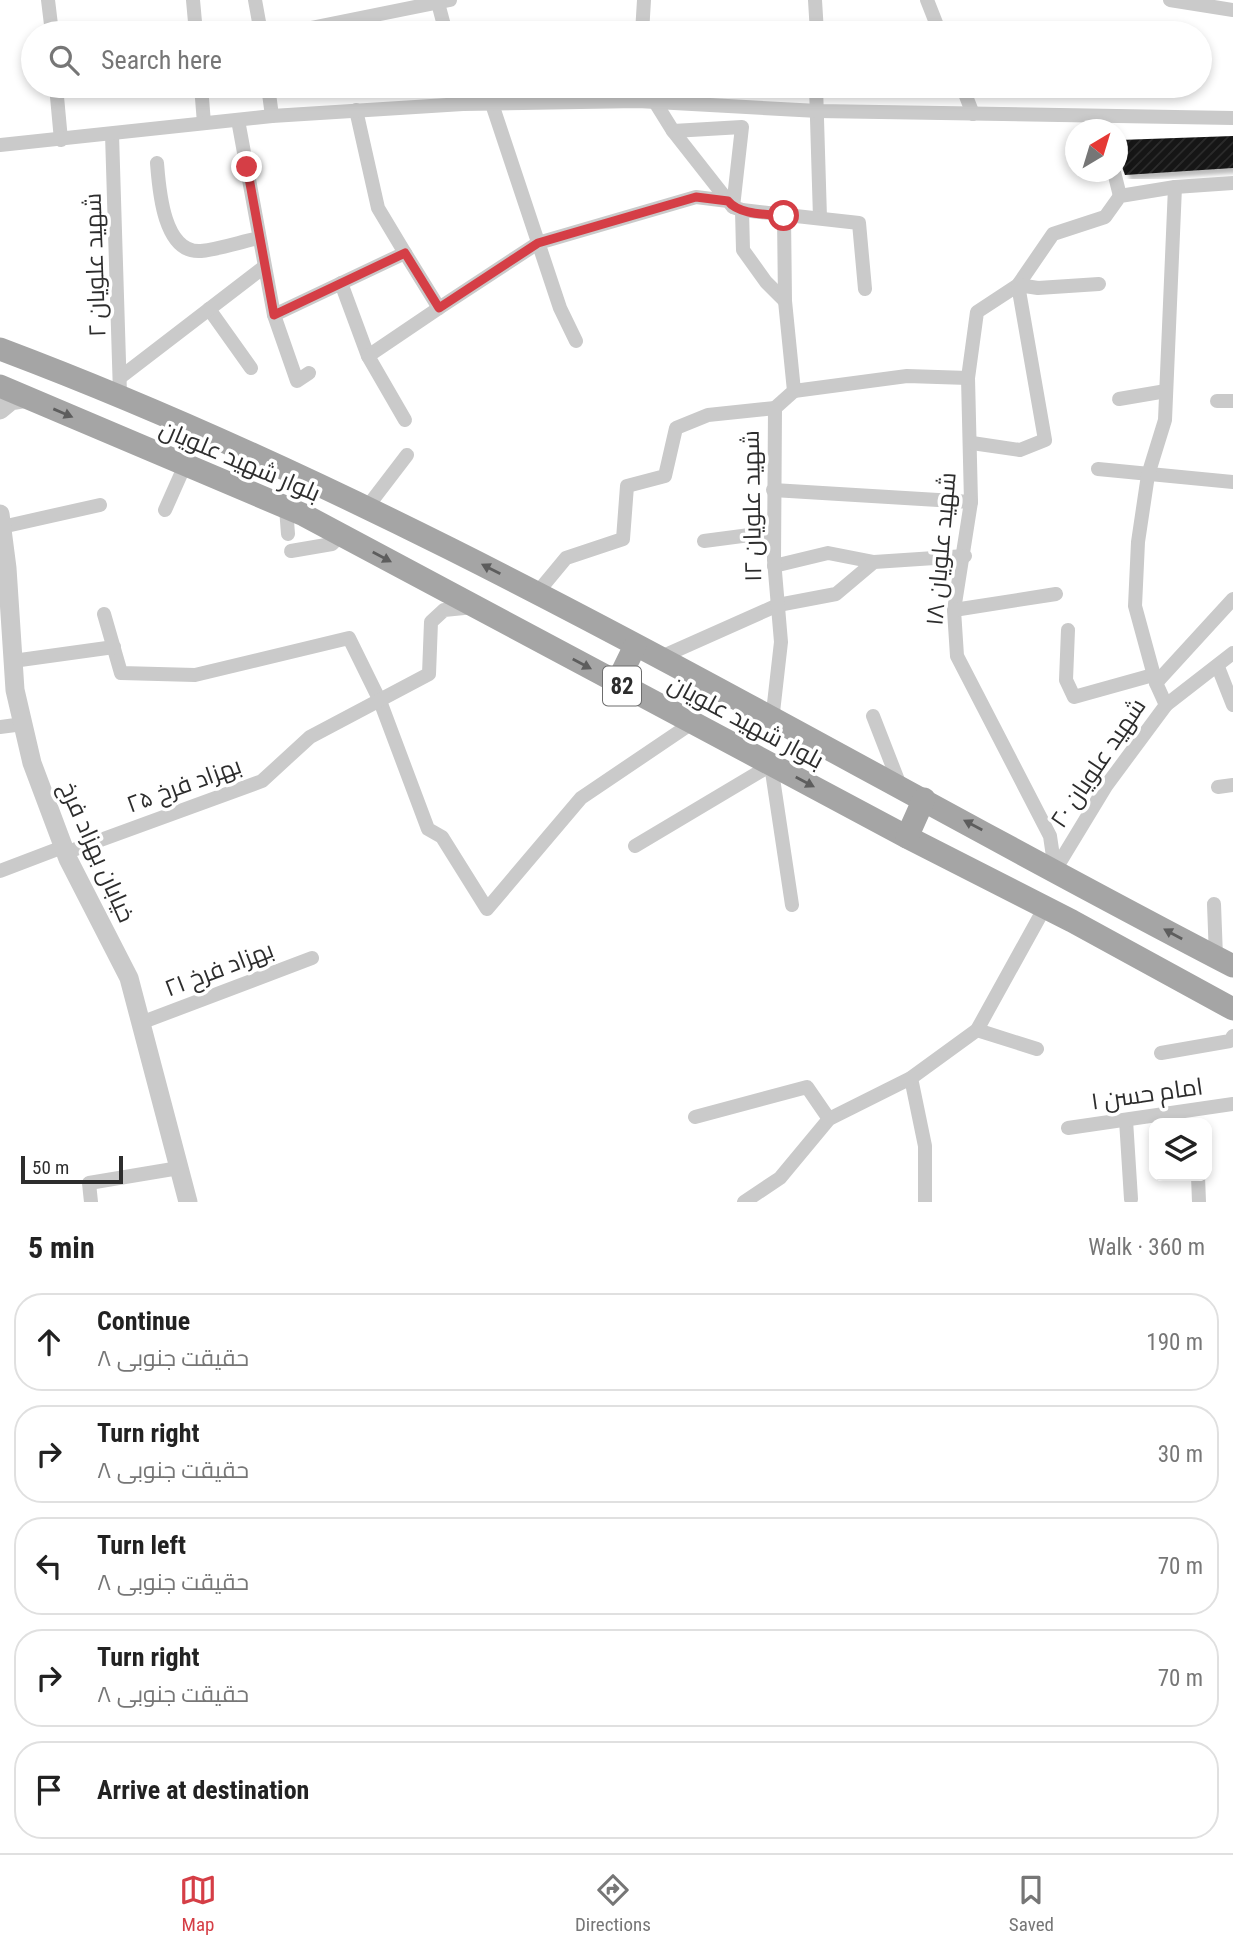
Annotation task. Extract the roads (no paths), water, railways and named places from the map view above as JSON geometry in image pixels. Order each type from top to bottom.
[{"type":"main road","name":"بلوار شهید علویان","points":[[0,349],[121,385],[368,506],[537,593],[1225,962]]},
{"type":"main road","name":"بلوار شهید علویان","points":[[0,386],[286,508],[341,535],[1233,1009]]},
{"type":"main road","points":[[617,683],[635,646]]},
{"type":"main road","points":[[907,837],[924,799]]},
{"type":"street","points":[[48,0],[50,21]]},
{"type":"street","points":[[193,0],[195,21]]},
{"type":"street","points":[[255,0],[259,21]]},
{"type":"street","points":[[643,21],[644,0]]},
{"type":"street","points":[[815,0],[816,21]]},
{"type":"street","points":[[926,0],[935,21]]},
{"type":"street","points":[[1170,0],[1233,10]]},
{"type":"street","points":[[345,21],[444,1],[445,21]]},
{"type":"street","points":[[57,98],[61,140]]},
{"type":"street","points":[[202,98],[204,123]]},
{"type":"street","points":[[270,98],[272,116]]},
{"type":"street","points":[[461,98],[463,104]]},
{"type":"street","points":[[817,98],[820,218]]},
{"type":"street","points":[[967,98],[973,114]]},
{"type":"street","points":[[0,145],[272,116],[463,104],[638,101],[818,111],[1233,118]]},
{"type":"street","points":[[654,102],[673,131],[734,206]]},
{"type":"street","points":[[492,104],[560,309],[576,341]]},
{"type":"street","points":[[356,110],[377,208],[439,308]]},
{"type":"street","points":[[238,120],[274,315],[297,381],[309,373]]},
{"type":"street","points":[[673,131],[742,127],[734,206],[743,250],[766,282],[785,301]]},
{"type":"street","name":"شهید علویان ۲","points":[[112,134],[121,385]]},
{"type":"street","points":[[157,163],[160,202],[170,231],[185,247],[198,251],[259,238]]},
{"type":"street","points":[[1116,182],[1120,196]]},
{"type":"street","points":[[972,443],[1020,450],[1045,440],[1018,285],[1053,234],[1105,217],[1120,196],[1175,187],[1233,183]]},
{"type":"street","name":"شهید علویان ۲۰","points":[[1055,870],[1106,786],[1167,705],[1155,679],[1135,606],[1138,542],[1148,474],[1165,421],[1175,187]]},
{"type":"street","points":[[368,356],[538,243],[696,197],[784,216],[859,223],[865,289]]},
{"type":"street","points":[[784,216],[785,301],[794,391],[907,376],[968,378]]},
{"type":"street","points":[[274,315],[405,253]]},
{"type":"street","points":[[121,385],[209,309],[264,267]]},
{"type":"street","points":[[341,283],[368,356],[405,420]]},
{"type":"street","points":[[1018,285],[1038,288],[1099,284]]},
{"type":"street","name":"شهید علویان ۱۸","points":[[1018,285],[977,312],[968,378],[972,443],[971,502],[965,556],[954,610],[957,656],[1050,836],[1055,870]]},
{"type":"street","points":[[209,309],[251,368]]},
{"type":"street","name":"شهید علویان ۱۲","points":[[772,721],[781,642],[773,532],[775,408],[794,391]]},
{"type":"street","points":[[1119,399],[1166,391]]},
{"type":"street","points":[[0,410],[11,401],[29,398]]},
{"type":"street","points":[[1217,401],[1233,401]]},
{"type":"street","points":[[537,593],[566,558],[623,539],[628,486],[665,477],[676,428],[708,415],[775,408]]},
{"type":"street","points":[[368,506],[407,455]]},
{"type":"street","points":[[164,510],[185,465]]},
{"type":"street","points":[[1098,469],[1233,482]]},
{"type":"street","points":[[773,490],[971,502]]},
{"type":"street","points":[[1,520],[100,505]]},
{"type":"street","points":[[286,508],[288,534]]},
{"type":"street","name":"خیابان بهزاد فرخ","points":[[1,520],[15,690],[32,763],[64,850],[129,978],[143,1022],[188,1202]]},
{"type":"street","points":[[704,541],[773,532]]},
{"type":"street","points":[[291,551],[332,544],[341,535]]},
{"type":"street","points":[[774,566],[828,553],[874,562],[965,556]]},
{"type":"street","points":[[659,658],[778,605],[836,594],[874,562]]},
{"type":"street","points":[[954,610],[1056,594]]},
{"type":"street","points":[[1068,630],[1066,680],[1074,697],[1155,679],[1233,599]]},
{"type":"street","name":"بهزاد فرخ ۲۵","points":[[0,871],[262,781],[310,737],[429,674],[431,622],[444,610],[475,607]]},
{"type":"street","points":[[104,614],[121,673],[195,675],[349,638],[380,701],[428,829],[442,837],[487,909],[581,798],[692,723]]},
{"type":"street","points":[[13,662],[114,647]]},
{"type":"street","points":[[1167,705],[1233,653]]},
{"type":"street","points":[[1218,667],[1233,705]]},
{"type":"street","points":[[873,716],[901,788]]},
{"type":"street","points":[[0,727],[23,724]]},
{"type":"street","points":[[635,846],[771,765],[792,905]]},
{"type":"street","points":[[1214,904],[1225,962]]},
{"type":"street","points":[[744,1202],[780,1178],[830,1119],[911,1078],[977,1030],[1045,907]]},
{"type":"street","name":"بهزاد فرخ ۲۱","points":[[143,1022],[312,958]]},
{"type":"street","points":[[977,1030],[1037,1049]]},
{"type":"street","points":[[1161,1053],[1230,1041],[1233,1037]]},
{"type":"street","points":[[911,1078],[925,1146],[925,1202]]},
{"type":"street","points":[[695,1117],[807,1087],[830,1119]]},
{"type":"street","name":"امام حسن ۱","points":[[1068,1128],[1126,1119],[1194,1117],[1233,1104]]},
{"type":"street","points":[[1126,1119],[1130,1199]]},
{"type":"street","points":[[91,1202],[89,1183],[179,1168]]},
{"type":"street","points":[[1198,1181],[1199,1202]]}]
